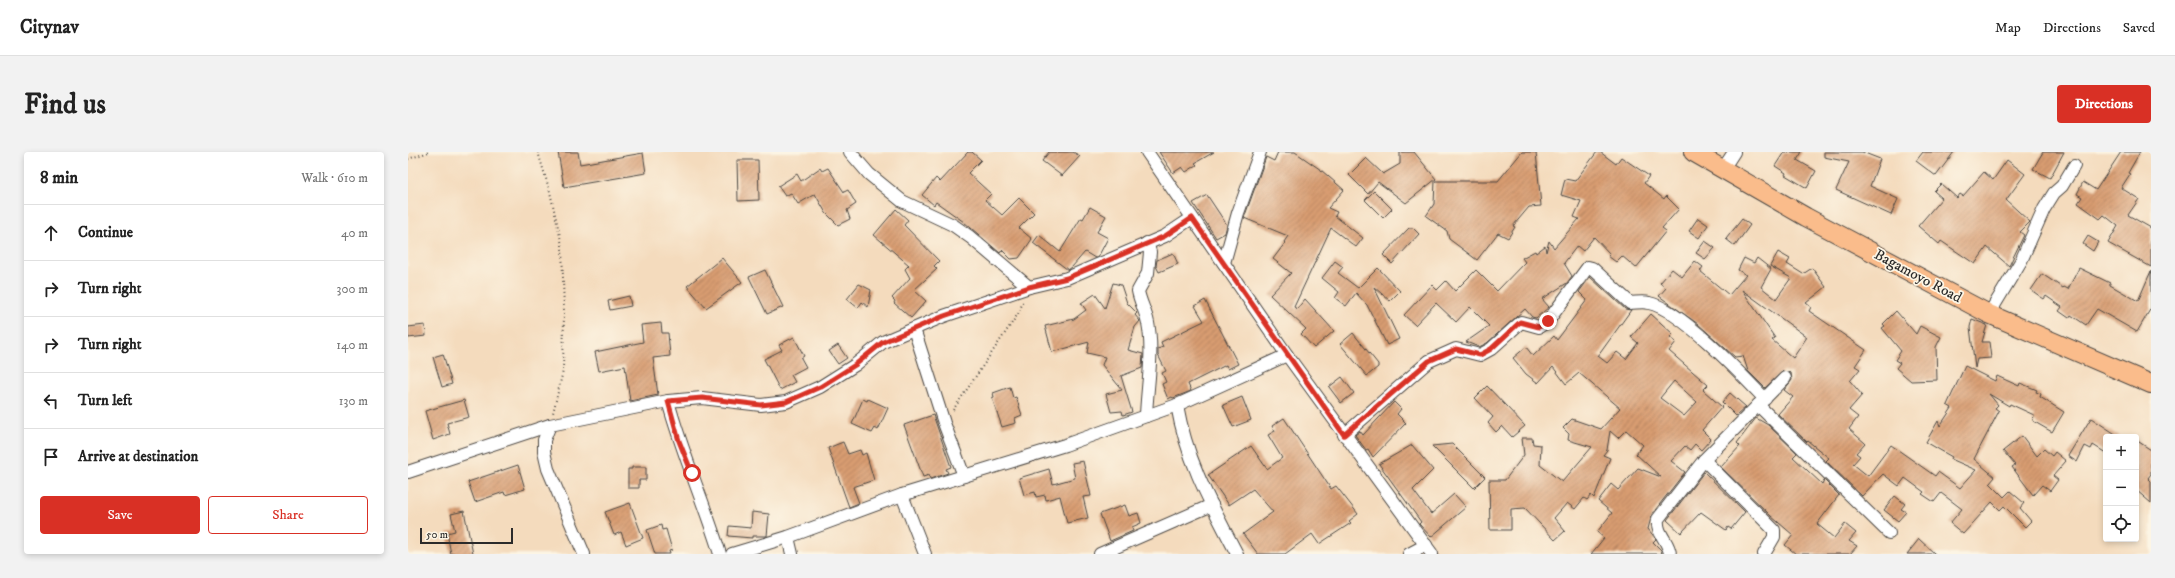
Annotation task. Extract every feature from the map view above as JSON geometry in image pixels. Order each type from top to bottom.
[{"type":"highway","name":"Bagamoyo Road","points":[[1693,152],[1806,217],[1989,314],[2151,384]]},
{"type":"street","points":[[850,152],[869,174],[902,201],[953,225],[970,237],[1025,289]]},
{"type":"street","points":[[1147,152],[1287,355],[1344,435],[1429,549],[1409,554]]},
{"type":"street","points":[[1224,263],[1238,213],[1260,152]]},
{"type":"street","points":[[1723,169],[1734,152]]},
{"type":"street","points":[[1989,314],[2021,261],[2044,209],[2054,193],[2062,186],[2074,166]]},
{"type":"street","points":[[408,472],[550,426],[668,401],[702,398],[761,405],[786,402],[820,387],[855,365],[883,342],[944,316],[1025,289],[1067,278],[1165,236],[1192,218]]},
{"type":"street","points":[[1146,243],[1150,252],[1148,273],[1138,291],[1146,314],[1149,334],[1150,370],[1146,416]]},
{"type":"street","points":[[1344,435],[1429,361],[1438,355],[1456,349],[1480,355],[1491,349],[1520,322],[1539,327],[1548,321],[1588,267],[1592,268],[1630,302],[1647,302],[1679,318],[1725,359],[1761,402],[1889,533]]},
{"type":"street","points":[[914,329],[944,422],[964,476]]},
{"type":"street","points":[[732,554],[788,537],[902,495],[1065,445],[1177,405],[1287,355]]},
{"type":"street","points":[[1670,554],[1657,526],[1658,518],[1704,460],[1784,378]]},
{"type":"street","points":[[668,401],[679,441],[706,509],[720,554]]},
{"type":"street","points":[[1177,405],[1186,449],[1237,554]]},
{"type":"street","points":[[550,426],[544,440],[544,452],[548,468],[584,554]]},
{"type":"street","points":[[1704,460],[1774,530],[1774,537],[1764,554]]},
{"type":"street","points":[[902,495],[925,554]]},
{"type":"street","points":[[1100,554],[1212,505]]},
{"type":"street","points":[[788,537],[792,554]]},
{"type":"path","points":[[408,159],[429,152]]},
{"type":"path","points":[[538,152],[550,192],[562,245],[564,311],[563,371],[550,426]]},
{"type":"path","points":[[944,422],[1018,314],[1023,304],[1025,289]]},
{"type":"building","points":[[558,152],[578,152],[580,164],[643,153],[646,173],[564,187]]},
{"type":"building","points":[[968,152],[972,152],[981,160],[968,173],[991,194],[985,200],[1002,215],[1019,198],[1034,213],[1019,228],[1032,239],[1019,258],[1011,259],[1002,250],[1000,253],[964,222],[936,202],[934,205],[922,195],[936,178],[940,182]]},
{"type":"building","points":[[1049,152],[1073,152],[1080,156],[1062,176],[1042,161]]},
{"type":"building","points":[[1159,152],[1214,152],[1195,163],[1197,165],[1186,172],[1182,167],[1173,173]]},
{"type":"building","points":[[1278,152],[1295,152],[1321,170],[1344,190],[1328,208],[1337,212],[1335,216],[1363,238],[1356,247],[1331,228],[1294,307],[1297,309],[1305,299],[1334,331],[1314,348],[1301,334],[1306,329],[1270,295],[1291,273],[1273,259],[1285,243],[1284,242],[1288,236],[1244,218],[1266,157],[1274,161]]},
{"type":"building","points":[[1400,152],[1414,152],[1436,179],[1406,203],[1378,182],[1368,194],[1349,175],[1366,158],[1383,174],[1400,164]]},
{"type":"building","points":[[1522,152],[1536,152],[1541,206],[1529,207],[1513,226],[1515,227],[1508,238],[1498,233],[1477,260],[1449,239],[1447,231],[1426,216],[1434,204],[1435,181],[1498,181]]},
{"type":"building","points":[[1597,152],[1600,152],[1616,164],[1621,157],[1649,176],[1644,183],[1664,199],[1666,196],[1679,209],[1662,228],[1666,231],[1636,268],[1622,256],[1616,262],[1608,256],[1610,254],[1594,237],[1583,251],[1577,246],[1564,263],[1572,276],[1567,283],[1542,299],[1549,307],[1536,318],[1532,317],[1525,309],[1487,343],[1479,347],[1466,342],[1489,326],[1470,307],[1456,322],[1436,303],[1415,325],[1404,315],[1432,285],[1437,290],[1446,281],[1455,291],[1476,270],[1497,291],[1525,262],[1522,258],[1535,251],[1536,253],[1545,246],[1546,252],[1549,241],[1554,248],[1579,219],[1574,217],[1581,201],[1561,195],[1565,179],[1575,181]]},
{"type":"building","points":[[1784,152],[1802,152],[1797,160],[1816,171],[1807,188],[1785,175],[1786,173],[1775,166]]},
{"type":"building","points":[[1824,152],[1862,152],[1880,159],[1870,186],[1898,199],[1891,215],[1836,190],[1849,162],[1824,157]]},
{"type":"building","points":[[1923,152],[1954,152],[1936,176],[1916,161]]},
{"type":"building","points":[[2043,152],[2064,152],[2050,178],[2033,169]]},
{"type":"building","points":[[2121,152],[2140,152],[2128,173],[2130,174],[2121,188],[2139,199],[2128,215],[2151,228],[2151,267],[2108,243],[2118,226],[2104,215],[2100,219],[2078,203],[2082,197],[2077,194],[2083,182],[2096,190]]},
{"type":"building","points":[[737,160],[758,160],[759,200],[738,201]]},
{"type":"building","points":[[2007,160],[2025,174],[2006,200],[2030,222],[2020,232],[2024,235],[2009,266],[1987,247],[1975,264],[1941,241],[1939,244],[1918,226],[1942,198],[1934,191],[1941,184],[1957,198],[1960,194],[1963,196],[1984,172],[1993,180]]},
{"type":"building","points":[[820,168],[822,171],[828,168],[844,192],[848,190],[856,204],[847,210],[850,219],[838,225],[826,213],[815,194],[798,204],[791,193],[785,196],[778,186],[797,174],[801,181]]},
{"type":"building","points":[[1374,191],[1392,209],[1383,218],[1365,200]]},
{"type":"building","points":[[1207,195],[1227,225],[1225,233],[1216,238],[1193,203]]},
{"type":"building","points":[[1090,207],[1106,216],[1097,232],[1108,238],[1098,257],[1095,258],[1085,252],[1068,270],[1033,243],[1039,235],[1060,252],[1081,218],[1083,219]]},
{"type":"building","points":[[896,209],[908,220],[904,225],[939,261],[934,266],[937,269],[914,290],[926,301],[911,318],[894,303],[895,301],[892,298],[910,278],[905,269],[909,265],[874,235]]},
{"type":"building","points":[[1698,218],[1708,225],[1699,238],[1689,231]]},
{"type":"building","points":[[1742,219],[1750,225],[1735,246],[1726,239]]},
{"type":"building","points":[[1409,228],[1413,228],[1419,234],[1392,264],[1383,255]]},
{"type":"building","points":[[2088,236],[2098,242],[2093,251],[2083,244]]},
{"type":"building","points":[[1705,241],[1715,248],[1705,259],[1696,253]]},
{"type":"building","points":[[1778,252],[1790,259],[1787,264],[1803,274],[1812,268],[1826,287],[1806,303],[1811,307],[1809,311],[1866,350],[1855,366],[1860,369],[1850,381],[1862,395],[1849,410],[1858,417],[1849,429],[1865,443],[1856,453],[1860,456],[1853,464],[1868,476],[1891,445],[1935,476],[1938,472],[1960,488],[1976,470],[1951,459],[1952,457],[1926,442],[1938,421],[1940,426],[1952,408],[1947,405],[1965,366],[1995,381],[1997,376],[2019,386],[2020,383],[2037,390],[2036,392],[2041,394],[2040,397],[2064,412],[2052,432],[2033,421],[2034,415],[2010,404],[2009,406],[1989,394],[1998,405],[1995,408],[1999,411],[1974,459],[1995,477],[1990,483],[2004,497],[2010,491],[2024,503],[2020,508],[2031,521],[2025,527],[2004,506],[2000,510],[1992,502],[1963,534],[1950,523],[1962,509],[1941,493],[1934,502],[1922,494],[1924,492],[1905,478],[1899,486],[1883,474],[1862,496],[1826,461],[1829,458],[1808,441],[1807,442],[1778,414],[1793,397],[1784,390],[1792,380],[1791,373],[1783,371],[1765,388],[1748,371],[1743,356],[1735,357],[1698,324],[1659,296],[1666,288],[1660,283],[1672,269],[1682,277],[1695,261],[1703,267],[1700,271],[1729,295],[1746,275],[1738,270],[1744,258],[1754,263],[1757,258],[1771,269],[1761,287],[1776,299],[1791,278],[1770,266]],"holes":[[[1742,290],[1807,337],[1793,358],[1772,340],[1775,338]]]},
{"type":"building","points":[[1173,253],[1178,264],[1159,272],[1156,266],[1157,260]]},
{"type":"building","points":[[722,258],[742,282],[706,308],[687,286]]},
{"type":"building","points":[[1335,261],[1343,267],[1338,273],[1358,288],[1378,268],[1400,291],[1390,301],[1374,287],[1399,339],[1387,345],[1367,305],[1356,293],[1346,306],[1335,298],[1339,292],[1322,278]]},
{"type":"building","points":[[2079,268],[2110,283],[2110,285],[2138,301],[2151,271],[2151,308],[2137,332],[2097,309],[2086,325],[2071,315],[2069,318],[2059,311],[2062,307],[2046,296],[2044,299],[2031,290],[2042,274],[2063,288],[2068,289]]},
{"type":"building","points":[[765,270],[783,307],[767,314],[749,277]]},
{"type":"building","points":[[1590,277],[1625,309],[1631,310],[1598,356],[1607,363],[1617,352],[1626,359],[1638,343],[1631,337],[1651,314],[1673,334],[1670,337],[1676,342],[1669,351],[1708,385],[1703,390],[1722,407],[1702,430],[1711,439],[1701,450],[1695,444],[1690,450],[1685,446],[1671,461],[1685,472],[1652,514],[1648,529],[1656,539],[1653,542],[1661,550],[1662,554],[1591,554],[1604,538],[1597,532],[1612,513],[1598,501],[1611,484],[1618,490],[1638,468],[1661,477],[1636,454],[1643,445],[1626,430],[1618,438],[1610,431],[1607,450],[1603,455],[1610,458],[1594,498],[1591,495],[1587,500],[1584,498],[1575,509],[1567,503],[1554,518],[1565,531],[1555,540],[1525,508],[1511,509],[1511,530],[1490,530],[1489,480],[1505,480],[1524,455],[1522,438],[1532,438],[1533,444],[1541,445],[1540,465],[1562,482],[1592,447],[1568,440],[1569,434],[1563,428],[1572,419],[1601,429],[1620,408],[1579,373],[1566,384],[1553,367],[1538,383],[1526,374],[1513,358],[1526,347],[1533,356],[1554,336],[1557,340],[1587,300],[1579,292]],"holes":[[[1674,381],[1697,402],[1684,416],[1660,398]]]},
{"type":"building","points":[[1113,283],[1121,285],[1127,303],[1137,313],[1135,315],[1140,321],[1135,327],[1128,350],[1143,354],[1142,368],[1121,376],[1132,412],[1123,415],[1122,411],[1111,412],[1106,394],[1122,390],[1102,365],[1105,357],[1087,353],[1089,342],[1052,352],[1045,326],[1074,319],[1086,310],[1081,303],[1095,294],[1105,308]]},
{"type":"building","points":[[859,284],[871,290],[868,307],[862,302],[858,308],[847,299]]},
{"type":"building","points":[[629,296],[631,306],[610,310],[608,301]]},
{"type":"building","points":[[1205,300],[1238,364],[1228,369],[1226,365],[1188,384],[1191,391],[1168,399],[1162,384],[1166,382],[1162,373],[1166,371],[1158,355],[1158,349],[1163,347],[1161,342],[1204,321],[1195,306]]},
{"type":"building","points":[[1896,311],[1916,334],[1920,326],[1941,337],[1936,347],[1937,380],[1911,381],[1896,368],[1900,363],[1895,360],[1901,351],[1882,328],[1885,326],[1883,324]]},
{"type":"building","points":[[1972,319],[1987,325],[1982,342],[1989,342],[1991,358],[1977,359],[1975,368],[1970,327]]},
{"type":"building","points":[[661,323],[662,333],[668,333],[670,356],[653,358],[658,395],[630,401],[625,366],[599,371],[595,352],[643,342],[641,325]]},
{"type":"building","points":[[425,325],[426,336],[408,338],[408,327]]},
{"type":"building","points":[[1353,333],[1378,364],[1378,367],[1367,376],[1340,344]]},
{"type":"building","points":[[794,337],[804,356],[801,358],[806,367],[791,375],[795,382],[780,390],[764,359],[782,350],[779,345]]},
{"type":"building","points":[[838,345],[847,358],[838,364],[829,351]]},
{"type":"building","points":[[443,354],[452,384],[442,387],[433,357]]},
{"type":"building","points":[[1342,377],[1354,393],[1341,403],[1329,387]]},
{"type":"building","points":[[1487,386],[1525,426],[1512,437],[1502,426],[1496,432],[1488,423],[1493,417],[1475,398]]},
{"type":"building","points":[[1010,387],[1013,398],[1016,397],[1022,415],[1015,418],[1016,423],[1002,427],[992,398],[994,397],[993,393]]},
{"type":"building","points":[[1730,393],[1746,407],[1736,416],[1722,402]]},
{"type":"building","points":[[1242,397],[1251,420],[1233,427],[1223,405]]},
{"type":"building","points":[[863,399],[867,401],[868,399],[888,408],[878,430],[875,428],[872,433],[852,424]]},
{"type":"building","points":[[464,400],[469,417],[447,423],[450,434],[433,440],[425,411]]},
{"type":"building","points":[[1394,402],[1401,409],[1397,414],[1406,423],[1373,457],[1355,435],[1360,431],[1363,435]]},
{"type":"building","points":[[933,415],[951,467],[946,469],[948,473],[930,479],[929,475],[923,477],[904,425]]},
{"type":"building","points":[[1284,418],[1331,489],[1336,486],[1358,514],[1349,521],[1351,523],[1319,544],[1312,534],[1285,554],[1258,554],[1243,534],[1273,512],[1253,489],[1229,505],[1208,475],[1251,446],[1267,469],[1282,458],[1268,435],[1275,431],[1272,426]]},
{"type":"building","points":[[1756,418],[1768,425],[1797,453],[1793,457],[1822,484],[1824,480],[1839,495],[1817,524],[1834,538],[1845,524],[1856,533],[1849,541],[1857,546],[1850,554],[1796,554],[1785,545],[1793,535],[1771,516],[1721,467],[1740,446],[1737,443]]},
{"type":"building","points":[[2091,418],[2115,434],[2103,434],[2103,451],[2093,445],[2091,449],[2085,446],[2077,462],[2068,456]]},
{"type":"building","points":[[2022,436],[2037,456],[2044,449],[2052,456],[2055,452],[2066,461],[2053,476],[2058,480],[2050,491],[2042,485],[2033,495],[2012,467],[2015,465],[2003,451]]},
{"type":"building","points":[[843,442],[848,454],[860,450],[862,455],[866,453],[874,480],[853,487],[859,503],[849,507],[828,448]]},
{"type":"building","points":[[2139,442],[2151,450],[2151,474],[2148,478],[2151,481],[2151,503],[2139,493]]},
{"type":"building","points":[[1452,444],[1485,477],[1474,488],[1432,446]]},
{"type":"building","points":[[1412,445],[1433,470],[1413,490],[1431,514],[1454,494],[1466,507],[1431,537],[1419,524],[1421,522],[1379,464]]},
{"type":"building","points":[[1083,461],[1091,496],[1083,497],[1088,518],[1067,523],[1060,496],[1046,500],[1045,495],[1036,497],[1035,492],[1024,495],[1019,478],[1049,469],[1053,484],[1075,478],[1072,463]]},
{"type":"building","points":[[518,465],[525,489],[505,495],[504,492],[475,502],[468,482]]},
{"type":"building","points":[[632,467],[646,467],[646,480],[639,480],[639,488],[628,488],[628,469],[632,469]]},
{"type":"building","points":[[1704,472],[1745,512],[1731,529],[1728,527],[1726,530],[1701,512],[1681,533],[1667,520]]},
{"type":"building","points":[[1895,496],[1905,504],[1901,509],[1906,512],[1898,521],[1884,510]]},
{"type":"building","points":[[630,503],[643,538],[626,545],[621,532],[614,535],[605,512]]},
{"type":"building","points":[[1125,505],[1129,516],[1138,513],[1141,523],[1132,527],[1133,531],[1110,541],[1100,514]]},
{"type":"building","points":[[464,511],[473,554],[451,554],[447,533],[455,531],[451,514]]},
{"type":"building","points":[[752,512],[769,514],[767,536],[752,536],[752,538],[728,536],[729,526],[751,528]]},
{"type":"building","points":[[661,525],[662,530],[666,529],[672,550],[669,551],[670,554],[655,554],[647,530]]},
{"type":"building","points":[[1919,539],[1935,554],[1907,554]]},
{"type":"route","points":[[692,473],[679,441],[668,401],[702,398],[761,405],[786,402],[820,387],[855,365],[883,342],[944,316],[1029,287],[1067,278],[1165,236],[1192,218],[1344,435],[1429,361],[1438,355],[1456,349],[1462,349],[1473,354],[1480,355],[1491,349],[1520,322],[1539,327],[1548,321]]}]
